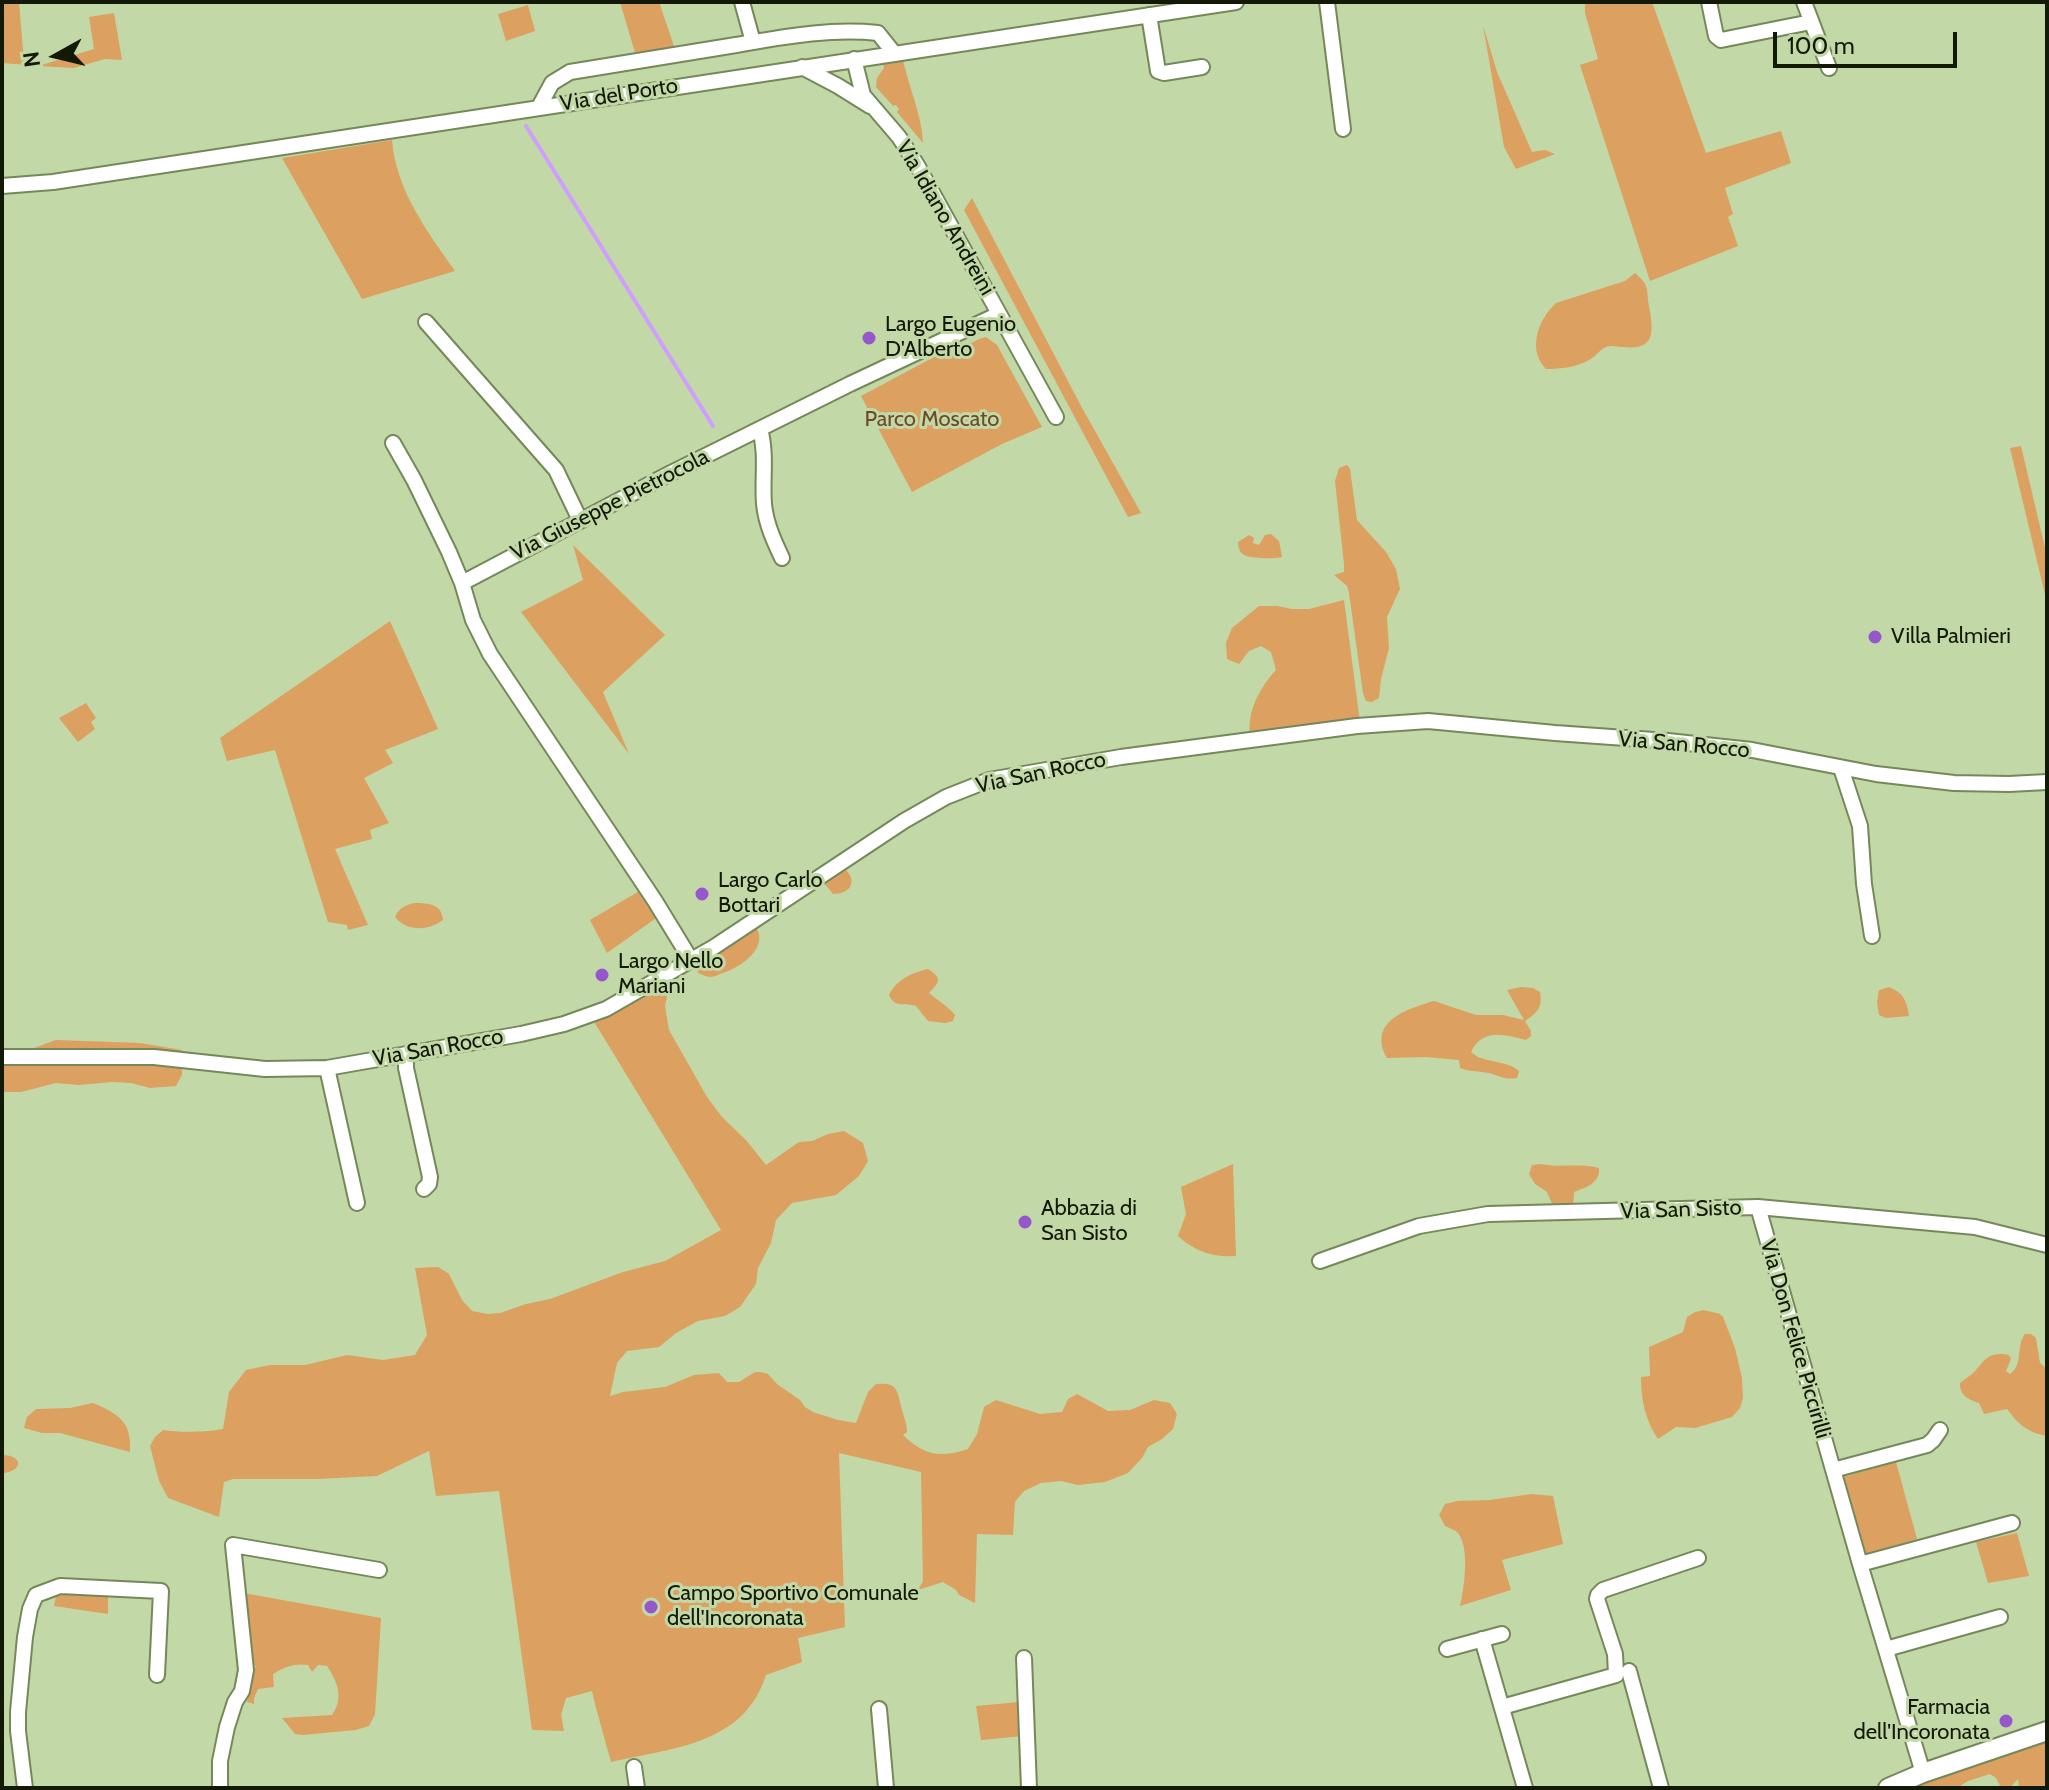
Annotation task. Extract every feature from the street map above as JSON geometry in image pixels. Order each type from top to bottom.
[{"type":"main road","points":[[1888,1788],[2047,1731]]},
{"type":"street","points":[[742,2],[753,42]]},
{"type":"street","name":"Via del Porto","points":[[2,186],[53,182],[1236,2]]},
{"type":"street","points":[[1327,2],[1343,129]]},
{"type":"street","points":[[1709,2],[1716,36],[1721,40],[1811,22]]},
{"type":"street","points":[[1804,2],[1829,68]]},
{"type":"street","points":[[1149,15],[1158,71],[1164,73],[1202,67]]},
{"type":"street","points":[[539,107],[552,83],[570,72],[753,42],[853,30],[878,33],[894,53]]},
{"type":"street","name":"Via Idiano Andreini","points":[[854,59],[863,95],[899,137],[917,165],[1056,417]]},
{"type":"street","name":"Via Idiano Andreini","points":[[802,67],[873,109]]},
{"type":"street","name":"Via Giuseppe Pietrocola","points":[[462,583],[760,429],[999,314]]},
{"type":"street","points":[[426,322],[556,470],[580,520]]},
{"type":"street","points":[[760,429],[765,451],[765,508],[782,558]]},
{"type":"street","points":[[393,443],[414,480],[462,583],[473,620],[490,654],[691,960]]},
{"type":"street","name":"Via San Rocco","points":[[2,1057],[154,1057],[265,1069],[327,1068],[564,1024],[606,1009],[714,947],[904,821],[946,797],[989,780],[1121,757],[1357,726],[1428,721],[1752,750],[1876,774],[1954,783],[2047,782]]},
{"type":"street","points":[[1841,768],[1860,826],[1872,936]]},
{"type":"street","points":[[406,1054],[406,1068],[430,1177],[424,1189]]},
{"type":"street","points":[[327,1068],[357,1203]]},
{"type":"street","name":"Via San Sisto","points":[[1320,1261],[1419,1226],[1488,1214],[1758,1207],[1975,1227],[2047,1245]]},
{"type":"street","name":"Via Don Felice Piccirilli","points":[[1758,1207],[1923,1773]]},
{"type":"street","points":[[1833,1470],[1927,1445],[1940,1430]]},
{"type":"street","points":[[1860,1564],[2012,1523]]},
{"type":"street","points":[[220,1788],[220,1761],[227,1727],[242,1691],[246,1670],[233,1545],[379,1570]]},
{"type":"street","points":[[1502,1707],[1616,1675],[1615,1654],[1598,1595],[1603,1590],[1698,1558]]},
{"type":"street","points":[[25,1788],[18,1712],[25,1637],[36,1595],[60,1586],[161,1591],[157,1675]]},
{"type":"street","points":[[1886,1649],[2000,1617]]},
{"type":"street","points":[[1447,1649],[1502,1634]]},
{"type":"street","points":[[1482,1639],[1525,1788]]},
{"type":"street","points":[[1024,1658],[1029,1788]]},
{"type":"street","points":[[1629,1671],[1661,1788]]},
{"type":"street","points":[[879,1709],[886,1788]]},
{"type":"street","points":[[634,1767],[637,1788]]},
{"type":"green space","points":[[2,2],[19,2],[27,65],[2,63]]},
{"type":"green space","points":[[620,2],[659,2],[676,52],[636,56]]},
{"type":"green space","points":[[1585,2],[1652,2],[1706,153],[1781,131],[1791,163],[1725,188],[1733,214],[1728,217],[1738,246],[1650,281],[1580,65],[1598,59],[1585,13]]},
{"type":"green space","points":[[528,5],[535,31],[506,41],[498,14]]},
{"type":"green space","points":[[114,13],[122,60],[105,59],[74,68],[38,66],[94,49],[89,17]]},
{"type":"green space","points":[[1483,25],[1497,72],[1532,152],[1545,150],[1555,154],[1516,169],[1504,147]]},
{"type":"green space","points":[[903,60],[918,112],[923,143],[897,112],[899,109],[896,105],[893,106],[876,87],[883,63]]},
{"type":"green space","points":[[392,140],[406,193],[455,271],[362,299],[282,158]]},
{"type":"green space","points":[[972,198],[1141,513],[1128,517],[964,210]]},
{"type":"green space","points":[[1635,273],[1647,291],[1651,331],[1647,342],[1634,347],[1609,346],[1579,364],[1546,369],[1537,353],[1537,335],[1544,317],[1556,303],[1625,281]]},
{"type":"green space","name":"Parco Moscato","points":[[986,337],[997,345],[1042,427],[1002,444],[912,492],[861,396],[951,348],[954,352]]},
{"type":"green space","points":[[2021,446],[2047,556],[2047,603],[2010,448]]},
{"type":"green space","points":[[1347,465],[1357,520],[1386,552],[1396,569],[1400,589],[1387,617],[1389,648],[1379,698],[1372,702],[1366,701],[1363,693],[1347,586],[1334,575],[1344,572],[1335,481],[1339,468]]},
{"type":"green space","points":[[1271,534],[1279,541],[1282,557],[1252,557],[1240,551],[1238,542],[1249,535],[1254,538],[1253,543],[1259,545],[1265,535]]},
{"type":"green space","points":[[573,545],[665,635],[603,692],[629,754],[521,612],[583,580]]},
{"type":"green space","points":[[1344,600],[1360,722],[1250,736],[1250,718],[1256,701],[1276,670],[1271,652],[1261,646],[1249,651],[1239,664],[1227,659],[1226,643],[1232,628],[1259,606],[1309,609]]},
{"type":"green space","points":[[390,621],[438,729],[385,750],[393,763],[364,778],[389,823],[370,830],[372,839],[335,849],[368,925],[348,930],[347,925],[328,922],[275,750],[227,761],[220,738]]},
{"type":"green space","points":[[86,703],[96,718],[91,722],[95,729],[78,742],[59,718]]},
{"type":"green space","points":[[846,870],[851,879],[850,887],[833,894],[824,883],[837,871]]},
{"type":"green space","points":[[641,890],[659,916],[607,953],[590,920]]},
{"type":"green space","points":[[415,903],[437,908],[443,920],[418,928],[405,925],[395,917],[403,907]]},
{"type":"green space","points":[[756,927],[759,942],[745,961],[714,977],[698,973],[696,964]]},
{"type":"green space","points":[[928,969],[938,978],[929,993],[955,1015],[953,1021],[928,1021],[916,1006],[897,1004],[889,995],[906,978]]},
{"type":"green space","points":[[671,978],[665,1006],[669,1030],[707,1097],[766,1165],[799,1142],[844,1131],[863,1143],[868,1161],[859,1176],[836,1195],[792,1203],[776,1220],[771,1243],[758,1268],[756,1284],[740,1307],[725,1316],[698,1321],[659,1347],[627,1351],[617,1363],[610,1396],[665,1387],[694,1375],[719,1373],[727,1382],[739,1382],[755,1372],[761,1372],[768,1374],[813,1412],[856,1423],[868,1392],[876,1384],[888,1384],[898,1395],[907,1429],[903,1435],[926,1451],[941,1454],[968,1449],[977,1434],[984,1407],[996,1400],[1040,1414],[1062,1412],[1068,1399],[1077,1394],[1108,1411],[1130,1410],[1154,1400],[1170,1403],[1177,1414],[1173,1429],[1148,1447],[1128,1473],[1105,1482],[1078,1485],[1061,1481],[1041,1483],[1024,1491],[1015,1502],[1013,1535],[977,1534],[975,1603],[943,1582],[918,1590],[923,1581],[921,1472],[839,1453],[845,1627],[798,1638],[802,1662],[766,1675],[756,1698],[741,1716],[723,1730],[681,1747],[611,1762],[592,1691],[566,1698],[561,1715],[564,1731],[532,1730],[499,1491],[436,1496],[429,1451],[377,1476],[233,1479],[224,1482],[219,1517],[168,1498],[159,1481],[150,1446],[163,1430],[193,1432],[223,1429],[229,1392],[246,1370],[270,1365],[305,1365],[347,1355],[383,1360],[415,1355],[427,1335],[415,1268],[438,1267],[449,1274],[462,1300],[472,1311],[500,1313],[665,1261],[721,1230],[593,1020]]},
{"type":"green space","points":[[1521,987],[1540,992],[1538,1009],[1525,1021],[1531,1036],[1526,1040],[1502,1035],[1488,1036],[1481,1039],[1471,1052],[1514,1067],[1519,1071],[1517,1078],[1460,1068],[1459,1060],[1387,1058],[1382,1035],[1392,1019],[1402,1013],[1434,1001],[1476,1015],[1503,1015],[1524,1020],[1507,990]]},
{"type":"green space","points":[[1889,987],[1904,998],[1909,1016],[1886,1018],[1879,1015],[1879,990]]},
{"type":"green space","points":[[56,1040],[140,1043],[182,1050],[182,1075],[176,1086],[150,1088],[131,1083],[56,1083],[21,1092],[2,1092],[2,1052],[34,1048]]},
{"type":"green space","points":[[1233,1164],[1236,1256],[1212,1255],[1178,1236],[1186,1214],[1181,1187]]},
{"type":"green space","points":[[1532,1165],[1599,1168],[1599,1173],[1591,1184],[1574,1192],[1573,1206],[1553,1206],[1547,1192],[1535,1184],[1529,1174]]},
{"type":"green space","points":[[1704,1310],[1723,1317],[1735,1348],[1742,1378],[1740,1408],[1732,1417],[1695,1428],[1676,1427],[1658,1439],[1647,1417],[1642,1393],[1641,1377],[1650,1376],[1649,1347],[1683,1332],[1687,1317]]},
{"type":"green space","points":[[2025,1334],[2036,1338],[2040,1363],[2047,1369],[2047,1436],[2024,1427],[2007,1409],[1984,1414],[1979,1403],[1965,1396],[1960,1387],[1960,1383],[1995,1354],[2009,1355],[2011,1359],[2006,1371],[2010,1374],[2017,1366]]},
{"type":"green space","points":[[93,1403],[122,1420],[129,1433],[130,1452],[60,1433],[42,1433],[24,1428],[27,1417],[36,1409],[70,1408]]},
{"type":"green space","points":[[2,1455],[17,1460],[14,1470],[2,1473]]},
{"type":"green space","points":[[1896,1462],[1917,1539],[1866,1554],[1843,1477]]},
{"type":"green space","points":[[1531,1494],[1553,1496],[1563,1544],[1502,1560],[1511,1590],[1460,1606],[1464,1546],[1461,1537],[1445,1526],[1439,1515],[1445,1504]]},
{"type":"green space","points":[[2017,1533],[2029,1576],[1988,1583],[1976,1542]]},
{"type":"green space","points":[[57,1591],[108,1596],[108,1614],[54,1606]]},
{"type":"green space","points":[[244,1593],[381,1618],[375,1714],[369,1726],[302,1735],[295,1734],[282,1718],[332,1715],[339,1697],[327,1666],[318,1665],[312,1672],[308,1665],[282,1669],[273,1674],[274,1687],[258,1689],[254,1704],[247,1702],[251,1676],[256,1666],[252,1665]]},
{"type":"green space","points":[[1019,1702],[1023,1736],[981,1740],[976,1706]]},
{"type":"green space","points":[[2047,1739],[2047,1788],[2019,1788],[2018,1779],[2010,1788],[2001,1788],[1990,1774],[1957,1788],[1903,1788]]},
{"type":"waterway","points":[[526,126],[713,426]]},
{"type":"place","name":"Largo Eugenio D'Alberto","points":[[869,338]]},
{"type":"place","name":"Villa Palmieri","points":[[1875,637]]},
{"type":"place","name":"Largo Carlo Bottari","points":[[702,894]]},
{"type":"place","name":"Largo Nello Mariani","points":[[602,975]]},
{"type":"place","name":"Abbazia di San Sisto","points":[[1025,1222]]},
{"type":"place","name":"Campo Sportivo Comunale dell'Incoronata","points":[[651,1607]]},
{"type":"place","name":"Farmacia dell'Incoronata","points":[[2006,1721]]}]
